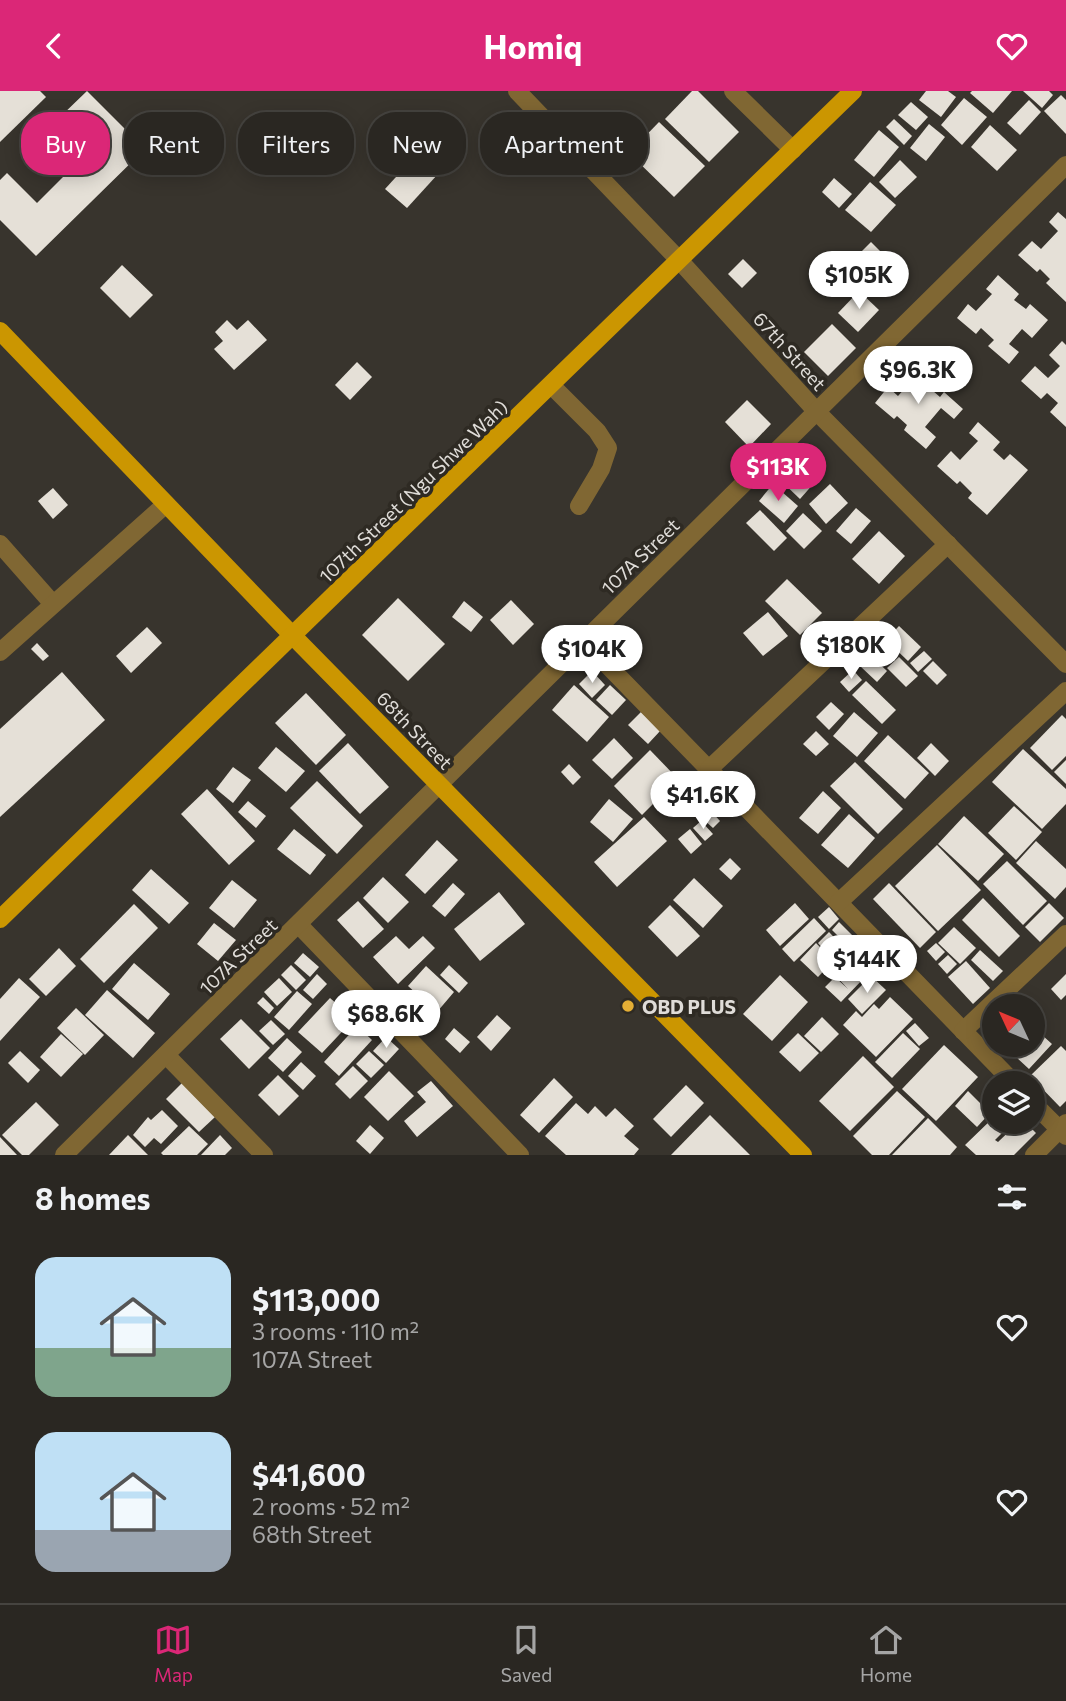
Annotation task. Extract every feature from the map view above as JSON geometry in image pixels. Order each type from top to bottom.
[{"type":"main road","name":"107th Street (Ngu Shwe Wah)","points":[[0,919],[853,91]]},
{"type":"main road","name":"68th Street","points":[[0,331],[293,636],[803,1155]]},
{"type":"street","name":"67th Street","points":[[517,91],[680,261],[817,412],[1066,664]]},
{"type":"street","points":[[733,91],[793,151]]},
{"type":"street","name":"107A Street","points":[[64,1155],[1066,165]]},
{"type":"street","points":[[552,386],[597,431],[608,448],[601,469],[579,506]]},
{"type":"street","points":[[0,652],[166,504]]},
{"type":"street","points":[[0,544],[53,604]]},
{"type":"street","points":[[709,769],[948,544]]},
{"type":"street","points":[[584,641],[1002,1071]]},
{"type":"street","points":[[839,902],[1066,691]]},
{"type":"street","points":[[299,925],[520,1155]]},
{"type":"street","points":[[964,1031],[1066,933]]},
{"type":"street","points":[[166,1055],[264,1155]]},
{"type":"street","points":[[1034,1155],[1064,1130],[1045,1113]]},
{"type":"building","points":[[0,91],[40,91],[46,97],[31,112],[21,112],[21,121],[0,142]]},
{"type":"building","points":[[87,91],[108,112],[65,112]]},
{"type":"building","points":[[692,91],[698,91],[739,132],[709,162],[665,119]]},
{"type":"building","points":[[926,91],[948,91],[956,97],[941,117],[919,100]]},
{"type":"building","points":[[1012,91],[993,113],[970,93]]},
{"type":"building","points":[[1023,91],[1049,91],[1053,95],[1042,108]]},
{"type":"building","points":[[1061,95],[1066,100],[1066,134],[1044,111]]},
{"type":"building","points":[[964,98],[987,117],[962,145],[941,125]]},
{"type":"building","points":[[1029,100],[1041,112],[1020,135],[1007,123]]},
{"type":"building","points":[[911,102],[928,117],[916,130],[898,115]]},
{"type":"building","points":[[110,114],[124,128],[124,170],[36,256],[0,220],[0,180],[7,173],[37,203],[65,175],[110,175]]},
{"type":"building","points":[[894,119],[912,136],[904,145],[886,127]]},
{"type":"building","points":[[659,122],[705,166],[674,197],[648,172],[648,133]]},
{"type":"building","points":[[929,124],[945,137],[926,161],[910,148]]},
{"type":"building","points":[[990,125],[1017,150],[997,171],[971,147]]},
{"type":"building","points":[[879,130],[899,147],[874,177],[854,160]]},
{"type":"building","points":[[900,160],[917,177],[895,198],[879,182]]},
{"type":"building","points":[[398,175],[437,175],[407,208],[385,189]]},
{"type":"building","points":[[834,178],[852,194],[839,208],[822,192]]},
{"type":"building","points":[[870,182],[896,205],[871,232],[845,210]]},
{"type":"building","points":[[1058,212],[1066,219],[1066,302],[1046,283],[1050,279],[1040,269],[1037,272],[1018,255],[1032,241],[1041,249],[1058,231],[1049,222]]},
{"type":"building","points":[[871,242],[885,256],[863,279],[848,265]]},
{"type":"building","points":[[743,259],[757,273],[742,288],[728,274]]},
{"type":"building","points":[[122,265],[153,295],[130,318],[100,288]]},
{"type":"building","points":[[998,275],[1019,294],[1014,300],[1026,309],[1030,304],[1048,320],[1032,338],[1022,329],[1009,344],[1019,352],[1009,364],[988,346],[994,340],[981,328],[976,334],[957,318],[968,304],[976,311],[992,294],[986,289]]},
{"type":"building","points":[[859,291],[879,310],[858,332],[838,313]]},
{"type":"building","points":[[227,320],[237,330],[248,320],[267,340],[234,370],[214,349],[223,341],[215,332]]},
{"type":"building","points":[[832,324],[856,348],[828,376],[804,352]]},
{"type":"building","points":[[1062,341],[1066,345],[1066,427],[1050,412],[1058,403],[1047,393],[1041,399],[1021,381],[1035,366],[1048,378],[1060,366],[1049,355]]},
{"type":"building","points":[[913,361],[932,378],[926,385],[940,397],[944,392],[963,409],[954,419],[941,408],[925,427],[936,437],[926,449],[904,430],[907,425],[897,416],[894,419],[875,403],[888,387],[898,396],[915,377],[906,370]]},
{"type":"building","points":[[357,362],[372,377],[350,400],[335,385]]},
{"type":"building","points":[[747,400],[771,424],[749,447],[725,422]]},
{"type":"building","points":[[978,422],[1000,442],[993,450],[1004,460],[1010,454],[1028,470],[987,515],[968,498],[972,493],[960,481],[957,484],[937,466],[951,451],[960,460],[978,441],[969,433]]},
{"type":"building","points":[[793,463],[815,482],[800,499],[779,479]]},
{"type":"building","points":[[773,484],[798,506],[784,523],[759,501]]},
{"type":"building","points":[[830,484],[848,503],[826,524],[809,504]]},
{"type":"building","points":[[53,488],[68,505],[53,519],[38,501]]},
{"type":"building","points":[[856,508],[871,521],[851,544],[836,531]]},
{"type":"building","points":[[760,510],[787,538],[774,551],[746,523]]},
{"type":"building","points":[[803,513],[822,531],[804,549],[786,531]]},
{"type":"building","points":[[879,531],[905,556],[879,584],[852,559]]},
{"type":"building","points":[[787,579],[822,613],[800,635],[765,601]]},
{"type":"building","points":[[398,598],[445,644],[408,681],[362,635]]},
{"type":"building","points":[[511,600],[534,624],[513,645],[490,620]]},
{"type":"building","points":[[464,601],[483,617],[471,632],[452,617]]},
{"type":"building","points":[[768,612],[788,636],[763,656],[743,633]]},
{"type":"building","points":[[899,626],[921,647],[908,661],[886,640]]},
{"type":"building","points":[[147,627],[162,643],[131,673],[116,656]]},
{"type":"building","points":[[883,642],[896,654],[884,666],[871,653]]},
{"type":"building","points":[[37,643],[49,656],[43,661],[31,649]]},
{"type":"building","points":[[924,651],[932,659],[918,672],[910,663]]},
{"type":"building","points":[[870,655],[887,671],[877,682],[860,666]]},
{"type":"building","points":[[899,657],[918,676],[906,687],[887,668]]},
{"type":"building","points":[[933,661],[947,675],[937,685],[923,671]]},
{"type":"building","points":[[853,670],[862,680],[849,692],[840,682]]},
{"type":"building","points":[[592,671],[605,685],[592,698],[579,684]]},
{"type":"building","points":[[62,672],[105,720],[0,817],[0,729]]},
{"type":"building","points":[[866,681],[896,710],[882,724],[852,695]]},
{"type":"building","points":[[574,685],[609,717],[587,742],[552,710]]},
{"type":"building","points":[[610,685],[626,700],[612,715],[596,700]]},
{"type":"building","points":[[306,693],[346,735],[316,765],[275,723]]},
{"type":"building","points":[[831,702],[844,714],[829,730],[816,717]]},
{"type":"building","points":[[641,712],[661,730],[648,744],[628,725]]},
{"type":"building","points":[[854,712],[878,733],[857,757],[833,736]]},
{"type":"building","points":[[1062,715],[1066,719],[1066,756],[1052,770],[1030,748]]},
{"type":"building","points":[[816,731],[829,744],[816,756],[803,744]]},
{"type":"building","points":[[888,735],[929,773],[905,799],[864,761]]},
{"type":"building","points":[[614,738],[633,758],[612,779],[592,760]]},
{"type":"building","points":[[348,743],[389,787],[360,814],[319,771]]},
{"type":"building","points":[[931,743],[949,761],[935,776],[917,758]]},
{"type":"building","points":[[276,747],[305,771],[286,792],[258,768]]},
{"type":"building","points":[[1023,749],[1066,789],[1066,804],[1042,829],[992,782]]},
{"type":"building","points":[[650,750],[678,779],[642,815],[614,786]]},
{"type":"building","points":[[1066,760],[1066,784],[1054,772]]},
{"type":"building","points":[[855,762],[903,809],[878,834],[830,786]]},
{"type":"building","points":[[569,764],[581,777],[573,785],[561,772]]},
{"type":"building","points":[[233,767],[251,780],[233,803],[216,789]]},
{"type":"building","points":[[317,781],[363,826],[337,854],[290,808]]},
{"type":"building","points":[[207,789],[255,841],[229,865],[181,814]]},
{"type":"building","points":[[823,791],[841,808],[818,834],[799,818]]},
{"type":"building","points":[[609,799],[633,819],[613,842],[590,822]]},
{"type":"building","points":[[248,801],[266,816],[256,828],[238,812]]},
{"type":"building","points":[[1014,806],[1042,832],[1016,860],[988,833]]},
{"type":"building","points":[[711,811],[720,821],[713,828],[703,819]]},
{"type":"building","points":[[849,814],[875,838],[848,868],[821,845]]},
{"type":"building","points":[[964,816],[1004,854],[978,881],[938,844]]},
{"type":"building","points":[[644,817],[667,841],[617,887],[594,862]]},
{"type":"building","points":[[701,821],[713,834],[705,841],[693,828]]},
{"type":"building","points":[[294,829],[326,855],[310,875],[277,849]]},
{"type":"building","points":[[690,829],[702,844],[691,854],[678,839]]},
{"type":"building","points":[[437,840],[458,860],[425,894],[405,875]]},
{"type":"building","points":[[1036,841],[1066,869],[1066,887],[1055,899],[1016,863]]},
{"type":"building","points":[[937,845],[981,890],[938,931],[895,886]]},
{"type":"building","points":[[730,858],[741,869],[731,880],[719,869]]},
{"type":"building","points":[[1007,861],[1047,901],[1023,925],[983,884]]},
{"type":"building","points":[[151,869],[189,903],[169,924],[132,890]]},
{"type":"building","points":[[383,877],[409,902],[388,923],[363,898]]},
{"type":"building","points":[[694,878],[723,906],[703,928],[673,900]]},
{"type":"building","points":[[232,880],[257,900],[234,928],[209,908]]},
{"type":"building","points":[[453,883],[465,894],[445,917],[432,906]]},
{"type":"building","points":[[889,883],[936,932],[920,948],[873,899]]},
{"type":"building","points":[[499,892],[525,924],[480,961],[454,929]]},
{"type":"building","points":[[983,898],[1020,936],[999,957],[962,920]]},
{"type":"building","points":[[358,901],[384,929],[363,948],[337,920]]},
{"type":"building","points":[[795,903],[809,919],[780,946],[766,930]]},
{"type":"building","points":[[1049,903],[1064,918],[1040,942],[1025,927]]},
{"type":"building","points":[[134,904],[158,928],[104,983],[80,959]]},
{"type":"building","points":[[670,905],[700,936],[677,957],[648,927]]},
{"type":"building","points":[[829,907],[839,919],[829,929],[818,917]]},
{"type":"building","points":[[814,918],[826,931],[794,962],[782,949]]},
{"type":"building","points":[[839,922],[855,938],[848,946],[832,930]]},
{"type":"building","points":[[214,923],[236,940],[218,961],[197,944]]},
{"type":"building","points":[[954,927],[976,948],[960,964],[938,943]]},
{"type":"building","points":[[829,932],[845,949],[818,977],[800,960],[816,943],[828,955],[818,943]]},
{"type":"building","points":[[396,936],[409,949],[423,936],[435,948],[398,984],[373,957]]},
{"type":"building","points":[[936,943],[945,952],[936,961],[927,951]]},
{"type":"building","points":[[59,948],[76,966],[46,996],[29,979]]},
{"type":"building","points":[[980,950],[1003,971],[993,981],[971,960]]},
{"type":"building","points":[[303,953],[319,967],[310,977],[294,963]]},
{"type":"building","points":[[948,955],[957,964],[947,974],[938,964]]},
{"type":"building","points":[[966,961],[990,988],[973,1004],[948,977]]},
{"type":"building","points":[[849,962],[864,978],[841,1002],[825,987],[835,977],[848,989],[835,975]]},
{"type":"building","points":[[134,963],[170,994],[148,1020],[112,989]]},
{"type":"building","points":[[291,965],[306,980],[296,990],[281,975]]},
{"type":"building","points":[[449,965],[468,983],[459,993],[440,975]]},
{"type":"building","points":[[426,966],[454,992],[437,1012],[408,986]]},
{"type":"building","points":[[317,974],[327,984],[313,999],[303,990]]},
{"type":"building","points":[[1066,974],[1066,995],[1061,1000],[1051,989]]},
{"type":"building","points":[[780,975],[808,1002],[772,1041],[743,1014]]},
{"type":"building","points":[[871,976],[886,990],[862,1014],[848,999]]},
{"type":"building","points":[[19,978],[40,997],[0,1041],[0,999]]},
{"type":"building","points":[[279,978],[292,992],[277,1006],[264,992]]},
{"type":"building","points":[[107,990],[155,1033],[133,1058],[85,1015]]},
{"type":"building","points":[[297,991],[312,1004],[289,1030],[274,1017]]},
{"type":"building","points":[[263,997],[274,1008],[269,1014],[257,1003]]},
{"type":"building","points":[[890,997],[913,1019],[876,1057],[843,1025],[856,1011],[862,1017],[874,1004],[879,1009]]},
{"type":"building","points":[[330,998],[354,1019],[322,1053],[298,1032]]},
{"type":"building","points":[[76,1008],[104,1035],[85,1055],[57,1028]]},
{"type":"building","points":[[497,1015],[511,1028],[491,1051],[477,1037]]},
{"type":"building","points":[[822,1017],[839,1034],[821,1052],[804,1036]]},
{"type":"building","points":[[241,1019],[270,1048],[249,1069],[220,1039]]},
{"type":"building","points":[[271,1020],[285,1034],[273,1045],[259,1031]]},
{"type":"building","points":[[915,1023],[929,1038],[919,1046],[906,1031]]},
{"type":"building","points":[[357,1026],[372,1040],[339,1076],[324,1062]]},
{"type":"building","points":[[454,1028],[470,1042],[460,1053],[445,1039]]},
{"type":"building","points":[[798,1033],[819,1053],[800,1072],[779,1052]]},
{"type":"building","points":[[903,1033],[920,1049],[892,1078],[875,1062]]},
{"type":"building","points":[[61,1034],[83,1054],[61,1077],[40,1057]]},
{"type":"building","points":[[386,1037],[399,1049],[386,1063],[373,1051]]},
{"type":"building","points":[[287,1038],[302,1052],[283,1072],[268,1058]]},
{"type":"building","points":[[1045,1038],[1052,1044],[1045,1052]]},
{"type":"building","points":[[944,1045],[978,1077],[936,1121],[902,1089]]},
{"type":"building","points":[[1061,1046],[1066,1051],[1066,1101],[1060,1107],[1045,1092],[1045,1071],[1035,1071]]},
{"type":"building","points":[[20,1051],[40,1070],[28,1083],[8,1063]]},
{"type":"building","points":[[369,1051],[384,1065],[371,1078],[356,1064]]},
{"type":"building","points":[[863,1056],[894,1087],[850,1131],[819,1101]]},
{"type":"building","points":[[1016,1057],[1040,1057],[1029,1069]]},
{"type":"building","points":[[301,1062],[316,1076],[303,1090],[288,1076]]},
{"type":"building","points":[[353,1066],[368,1081],[350,1099],[335,1084]]},
{"type":"building","points":[[389,1071],[414,1096],[388,1121],[364,1097]]},
{"type":"building","points":[[278,1075],[299,1096],[279,1116],[258,1095]]},
{"type":"building","points":[[554,1078],[573,1097],[539,1133],[520,1115]]},
{"type":"building","points":[[431,1081],[453,1106],[417,1137],[404,1121],[426,1102],[417,1092]]},
{"type":"building","points":[[182,1083],[215,1117],[199,1132],[166,1099]]},
{"type":"building","points":[[686,1085],[704,1103],[671,1137],[653,1119]]},
{"type":"building","points":[[897,1091],[925,1117],[889,1155],[872,1155],[853,1136]]},
{"type":"building","points":[[968,1091],[982,1105],[982,1122],[977,1127],[955,1106]]},
{"type":"building","points":[[36,1102],[59,1125],[29,1155],[22,1155],[2,1135]]},
{"type":"building","points":[[576,1103],[588,1114],[595,1106],[606,1117],[615,1108],[634,1126],[624,1136],[639,1149],[634,1155],[566,1155],[545,1136]]},
{"type":"building","points":[[162,1110],[178,1126],[161,1144],[154,1138],[145,1147],[133,1135],[148,1117],[151,1120]]},
{"type":"building","points":[[710,1115],[750,1155],[671,1155]]},
{"type":"building","points":[[928,1118],[957,1147],[950,1155],[892,1155]]},
{"type":"building","points":[[370,1125],[384,1138],[370,1154],[356,1141]]},
{"type":"building","points":[[189,1126],[208,1144],[197,1155],[163,1155],[161,1153]]},
{"type":"building","points":[[982,1129],[982,1134],[1001,1134],[995,1140],[998,1142],[1006,1134],[1035,1134],[1014,1155],[976,1155],[965,1145]]},
{"type":"building","points":[[128,1135],[148,1155],[109,1155]]},
{"type":"building","points":[[220,1135],[232,1148],[225,1155],[201,1155]]},
{"type":"building","points":[[0,1137],[17,1155],[0,1155]]},
{"type":"place","name":"OBD PLUS","points":[[628,1006]]}]
